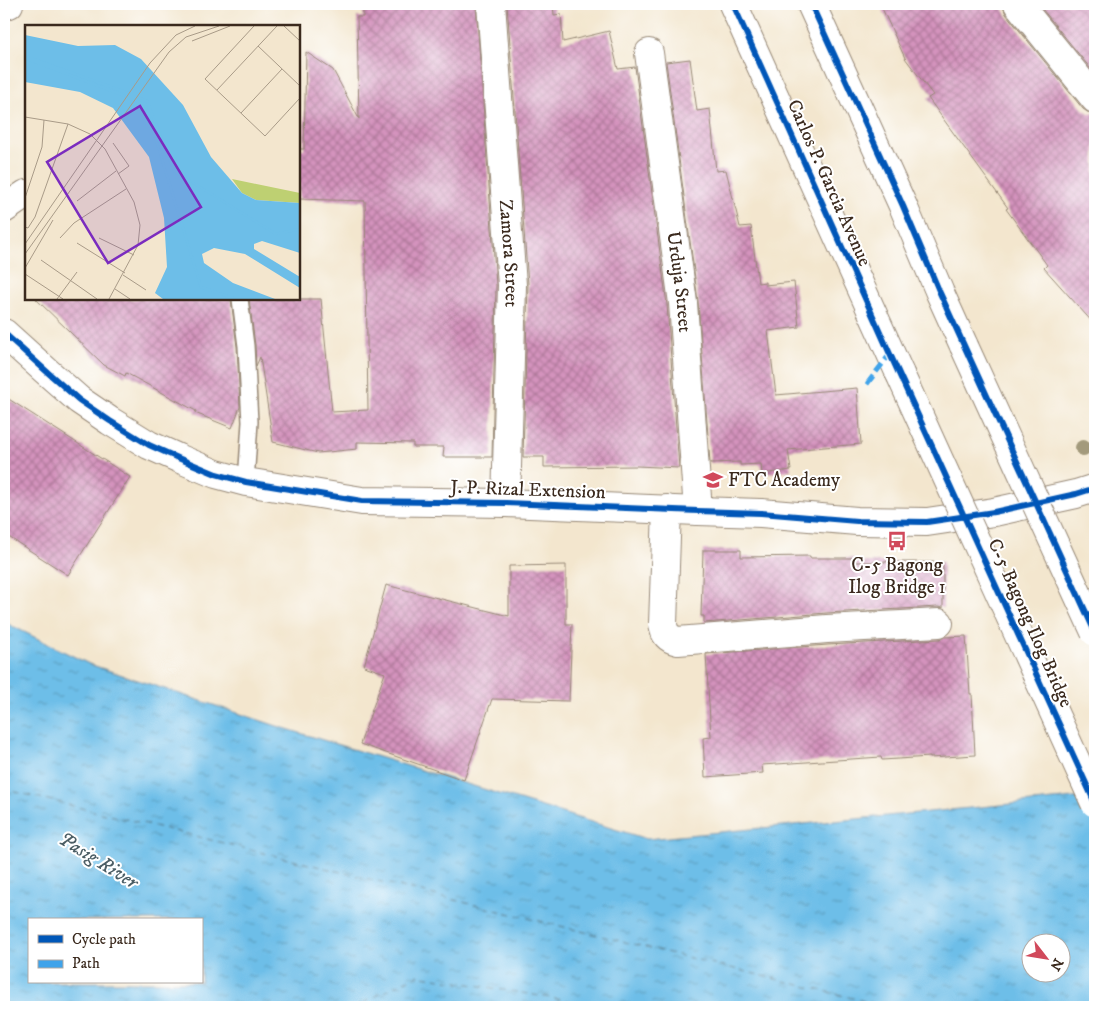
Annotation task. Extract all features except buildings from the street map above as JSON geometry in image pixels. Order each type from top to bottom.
[{"type":"main road","points":[[4,6],[9,4]]},
{"type":"main road","name":"Zamora Street","points":[[491,4],[512,286],[506,503]]},
{"type":"main road","name":"Carlos P. Garcia Avenue","points":[[733,4],[900,374]]},
{"type":"main road","points":[[811,4],[903,206],[940,293],[1095,632]]},
{"type":"main road","points":[[1018,4],[1095,99]]},
{"type":"main road","name":"Urduja Street","points":[[649,53],[683,302],[698,512]]},
{"type":"main road","points":[[4,209],[25,195]]},
{"type":"main road","name":"J. P. Rizal Extension","points":[[4,333],[79,400],[141,440],[171,455],[216,474],[246,482],[362,501],[506,503],[698,512],[761,512],[856,521],[927,522],[994,512],[1095,488]]},
{"type":"main road","name":"C-5 Bagong Ilog Bridge","points":[[900,374],[1095,803]]},
{"type":"main road","points":[[667,510],[663,624],[664,631],[672,639],[678,641],[827,629],[939,623]]},
{"type":"lane","points":[[240,300],[246,346],[250,422],[246,482]]},
{"type":"water","name":"Pasig River","points":[[4,622],[89,664],[277,726],[647,839],[1095,796],[1095,1007],[4,1007]]},
{"type":"ferry route","points":[[4,789],[889,1007]]},
{"type":"ferry route","points":[[355,1007],[417,975],[604,1007]]},
{"type":"marked path","points":[[867,384],[890,354]]},
{"type":"cycle path","points":[[733,4],[1095,803]]},
{"type":"cycle path","points":[[811,4],[903,206],[940,293],[1095,632]]},
{"type":"cycle path","points":[[4,333],[79,400],[149,445],[216,474],[246,482],[362,501],[506,503],[761,513],[857,521],[927,522],[994,512],[1095,488]]},
{"type":"place","name":"FTC Academy","points":[[713,480]]},
{"type":"place","name":"C-5 Bagong Ilog Bridge 1","points":[[897,541]]}]
